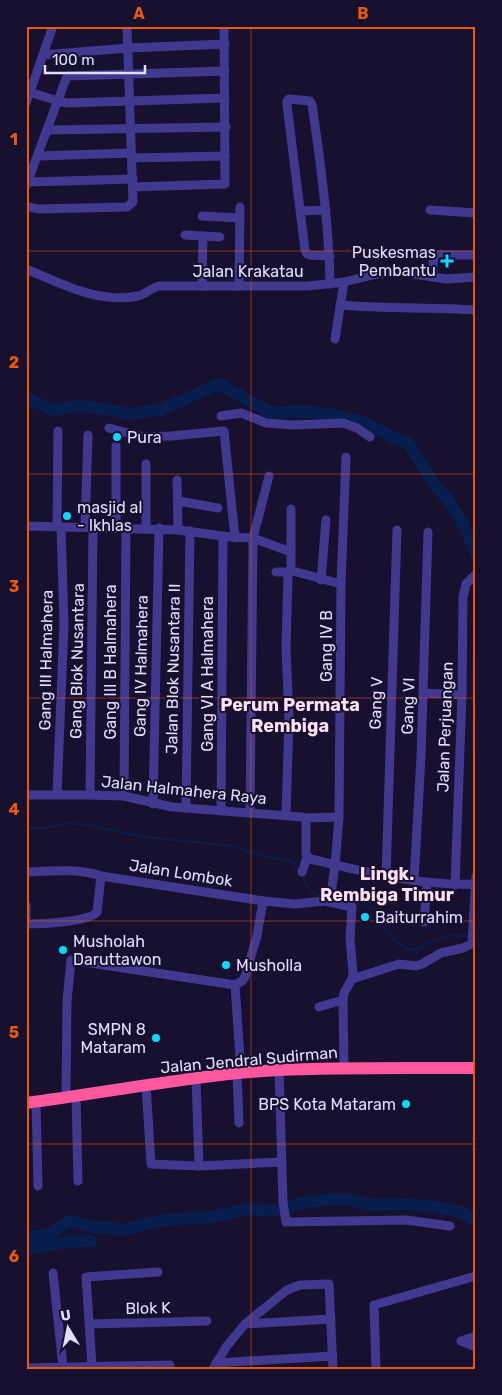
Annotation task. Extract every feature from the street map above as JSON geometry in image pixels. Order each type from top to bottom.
[{"type":"highway","name":"Jalan Jendral Sudirman","points":[[31,1102],[196,1078],[279,1070],[476,1068]]},
{"type":"street","points":[[26,103],[28,92],[53,26]]},
{"type":"street","points":[[26,206],[38,209],[127,207],[134,201],[127,26]]},
{"type":"street","points":[[224,26],[225,44],[226,127],[225,182],[223,184],[27,184],[67,76],[225,71]]},
{"type":"street","points":[[43,55],[128,48],[225,44]]},
{"type":"street","points":[[28,92],[58,102],[225,98]]},
{"type":"street","points":[[330,256],[310,255],[306,252],[287,105],[289,99],[310,101],[312,105],[326,210],[330,256],[330,284]]},
{"type":"street","points":[[48,130],[226,127]]},
{"type":"street","points":[[38,156],[225,156]]},
{"type":"street","points":[[239,286],[240,207]]},
{"type":"street","points":[[301,211],[326,210]]},
{"type":"street","points":[[430,210],[476,213]]},
{"type":"street","points":[[202,216],[240,218]]},
{"type":"street","points":[[185,235],[220,236]]},
{"type":"street","points":[[202,286],[203,236]]},
{"type":"street","points":[[432,277],[434,255],[476,255]]},
{"type":"street","name":"Jalan Krakatau","points":[[26,269],[82,293],[106,296],[138,296],[159,286],[308,286],[344,282],[388,272],[414,273],[432,277],[476,277]]},
{"type":"street","points":[[335,339],[344,282]]},
{"type":"street","points":[[340,305],[362,307],[436,307],[476,310]]},
{"type":"street","points":[[235,538],[221,413],[241,413],[266,423],[285,425],[343,423],[357,428],[370,437]]},
{"type":"street","points":[[109,428],[143,437],[224,431]]},
{"type":"street","name":"Gang III Halmahera","points":[[57,794],[64,624],[59,527],[58,431]]},
{"type":"street","name":"Gang Blok Nusantara","points":[[88,435],[90,795]]},
{"type":"street","points":[[116,446],[116,528]]},
{"type":"street","name":"Gang IV B","points":[[330,898],[339,816],[341,584],[346,457]]},
{"type":"street","points":[[146,464],[146,528]]},
{"type":"street","points":[[250,812],[253,538],[269,476]]},
{"type":"street","points":[[177,480],[178,530]]},
{"type":"street","points":[[178,501],[218,508]]},
{"type":"street","points":[[291,509],[291,568],[293,572],[341,584]]},
{"type":"street","points":[[321,580],[326,520]]},
{"type":"street","points":[[26,526],[158,528],[190,531],[235,538],[253,538],[291,552]]},
{"type":"street","name":"Gang III B Halmahera","points":[[124,796],[126,528]]},
{"type":"street","name":"Gang IV Halmahera","points":[[153,804],[158,528]]},
{"type":"street","name":"Gang V","points":[[386,877],[397,530]]},
{"type":"street","name":"Jalan Blok Nusantara II","points":[[186,808],[190,531]]},
{"type":"street","name":"Gang VI","points":[[414,881],[420,796],[428,532]]},
{"type":"street","name":"Gang VI A Halmahera","points":[[221,811],[222,536]]},
{"type":"street","points":[[276,572],[286,572],[288,575],[286,648],[289,719],[286,815]]},
{"type":"street","name":"Jalan Perjuangan","points":[[455,885],[462,695],[463,591],[476,574]]},
{"type":"street","points":[[424,693],[462,695]]},
{"type":"street","name":"Jalan Halmahera Raya","points":[[26,795],[124,796],[141,799],[153,804],[186,808],[306,818],[339,816]]},
{"type":"street","points":[[302,872],[307,858],[306,818]]},
{"type":"street","points":[[307,858],[386,877],[455,885],[476,884]]},
{"type":"street","name":"Jalan Lombok","points":[[26,872],[68,871],[94,873],[101,876],[263,901],[295,904],[330,898]]},
{"type":"street","points":[[26,905],[26,924],[81,919],[94,915],[97,912],[101,876]]},
{"type":"street","points":[[352,979],[399,964],[416,966],[473,940],[476,876]]},
{"type":"street","points":[[424,922],[428,882]]},
{"type":"street","points":[[330,898],[352,907],[350,938],[353,973],[352,979],[345,990],[343,1000],[344,1068]]},
{"type":"street","points":[[78,1181],[71,1097],[67,1001],[71,960],[234,985],[245,977],[257,936],[263,901]]},
{"type":"street","points":[[234,985],[239,1074],[239,1123]]},
{"type":"street","points":[[318,1007],[343,1000]]},
{"type":"street","points":[[279,1070],[283,1206],[286,1222],[406,1220],[450,1226]]},
{"type":"street","points":[[196,1078],[199,1166]]},
{"type":"street","points":[[146,1085],[152,1164],[199,1166],[282,1162]]},
{"type":"street","points":[[31,1102],[38,1186]]},
{"type":"street","name":"Blok K","points":[[158,1272],[86,1277],[90,1324],[206,1321]]},
{"type":"street","points":[[53,1273],[59,1367]]},
{"type":"street","points":[[376,1369],[374,1305],[476,1276]]},
{"type":"street","points":[[214,1366],[245,1324],[287,1290],[300,1285],[329,1284],[334,1369]]},
{"type":"street","points":[[245,1324],[331,1319]]},
{"type":"street","points":[[90,1324],[92,1366]]},
{"type":"street","points":[[476,1336],[461,1341],[476,1348]]},
{"type":"street","points":[[214,1366],[269,1364],[333,1356]]},
{"type":"street","points":[[26,1368],[170,1365]]},
{"type":"waterway","points":[[26,398],[54,410],[80,406],[128,414],[160,410],[219,384],[271,413],[299,411],[330,414],[367,423],[389,436],[408,443],[463,524],[476,553]]},
{"type":"waterway","points":[[26,828],[46,828],[67,823],[87,825],[146,837],[233,846],[259,855],[291,861],[299,870]]},
{"type":"waterway","points":[[302,874],[310,889],[316,894],[325,897]]},
{"type":"waterway","points":[[333,898],[342,901]]},
{"type":"waterway","points":[[354,904],[369,906],[392,915],[390,923],[384,927],[398,944],[408,949],[418,949],[443,937],[470,937]]},
{"type":"waterway","points":[[26,1237],[47,1235],[70,1221],[97,1228],[105,1227],[121,1230],[164,1220],[210,1217],[250,1209],[273,1211],[301,1203],[332,1199],[345,1199],[374,1205],[409,1204],[436,1207],[461,1212],[476,1221]]},
{"type":"waterway","points":[[26,1249],[66,1242],[91,1241]]},
{"type":"place","name":"Puskesmas Pembantu","points":[[447,261]]},
{"type":"place","name":"Pura","points":[[117,437]]},
{"type":"place","name":"masjid al - Ikhlas","points":[[67,516]]},
{"type":"place","name":"Baiturrahim","points":[[365,917]]},
{"type":"place","name":"Musholah Daruttawon","points":[[63,950]]},
{"type":"place","name":"Musholla","points":[[226,965]]},
{"type":"place","name":"SMPN 8 Mataram","points":[[156,1038]]},
{"type":"place","name":"BPS Kota Mataram","points":[[406,1104]]},
{"type":"district","name":"Perum Permata Rembiga","points":[[290,715]]},
{"type":"district","name":"Lingk. Rembiga Timur","points":[[387,884]]}]
